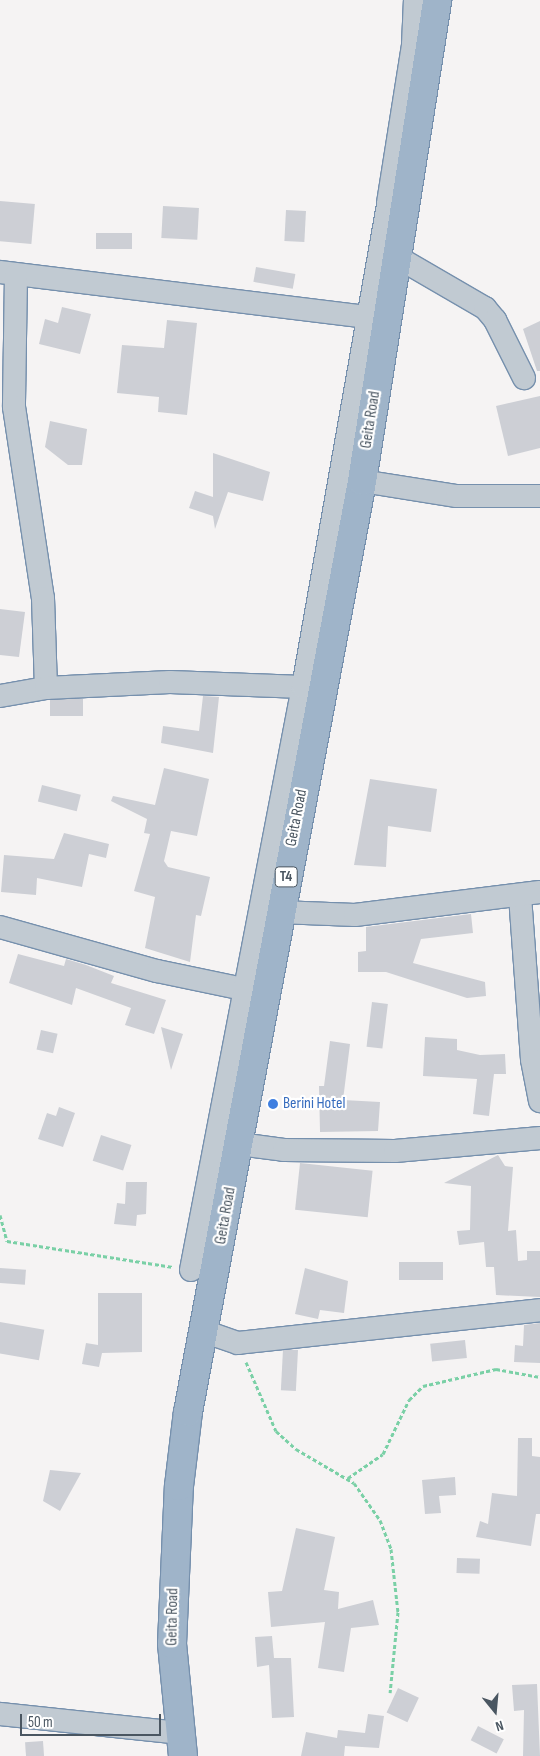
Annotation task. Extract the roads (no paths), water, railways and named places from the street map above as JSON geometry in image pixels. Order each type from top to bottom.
[{"type":"highway","name":"Geita Road","points":[[182,1744],[172,1644],[178,1486],[203,1331],[239,1144],[279,912],[362,481],[437,0]]},
{"type":"street","points":[[191,1270],[243,989],[303,687],[413,45],[415,0]]},
{"type":"street","points":[[397,257],[485,308],[524,378]]},
{"type":"street","points":[[46,688],[43,598],[14,407],[8,274],[367,317]]},
{"type":"street","points":[[362,481],[457,496],[540,496]]},
{"type":"street","points":[[0,696],[46,688],[187,682],[303,687]]},
{"type":"street","points":[[279,912],[355,915],[530,894],[532,1060],[540,1102]]},
{"type":"street","points":[[0,927],[157,971],[243,989]]},
{"type":"street","points":[[239,1144],[284,1150],[395,1151],[540,1138]]},
{"type":"street","points":[[203,1331],[238,1344],[540,1310]]},
{"type":"street","points":[[0,1714],[182,1744]]},
{"type":"place","name":"Berini Hotel","points":[[273,1104]]}]
